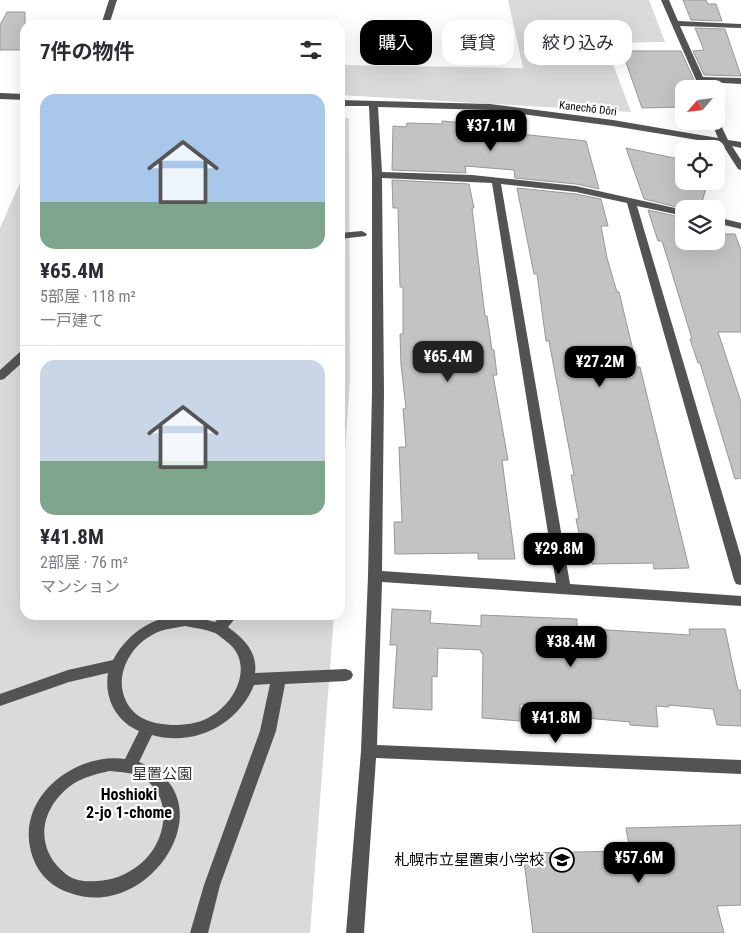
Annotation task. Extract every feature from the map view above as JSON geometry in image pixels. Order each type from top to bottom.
[{"type":"street","points":[[107,20],[113,0]]},
{"type":"street","points":[[665,0],[701,79],[741,81]]},
{"type":"street","points":[[674,23],[741,26]]},
{"type":"street","points":[[0,96],[20,97]]},
{"type":"street","name":"Kanechō Dōri","points":[[345,103],[490,107],[613,123],[712,140]]},
{"type":"street","points":[[355,933],[369,751],[375,576],[378,392],[377,175],[373,104]]},
{"type":"street","name":"Kanechō Dōri","points":[[725,142],[741,145]]},
{"type":"street","points":[[725,143],[741,166]]},
{"type":"street","points":[[377,175],[472,178],[576,189],[675,211]]},
{"type":"street","points":[[496,181],[564,590]]},
{"type":"street","points":[[631,201],[741,580]]},
{"type":"street","points":[[725,222],[741,226]]},
{"type":"street","points":[[345,236],[362,234]]},
{"type":"street","points":[[0,376],[20,358]]},
{"type":"street","points":[[375,576],[741,601]]},
{"type":"street","points":[[185,620],[206,622],[219,627],[240,642],[248,659],[249,678],[243,696],[230,712],[212,724],[191,731],[169,733],[148,728],[130,718],[118,702],[113,684],[116,665],[126,648],[142,634],[162,624],[185,620]]},
{"type":"street","points":[[219,627],[227,620]]},
{"type":"street","points":[[0,700],[68,676],[116,665]]},
{"type":"street","points":[[249,678],[346,675]]},
{"type":"street","points":[[199,933],[212,885],[268,731],[279,677]]},
{"type":"street","points":[[130,766],[148,728]]},
{"type":"street","points":[[369,751],[741,768]]},
{"type":"street","points":[[109,764],[130,766],[149,774],[163,787],[172,805],[172,825],[166,846],[153,864],[134,879],[111,888],[87,890],[65,884],[48,872],[38,854],[35,834],[39,814],[51,795],[67,780],[94,768],[109,764]]},
{"type":"green space","points":[[508,0],[649,0],[665,42],[632,43],[632,20],[524,20],[524,65],[613,65],[631,112],[345,95],[345,65],[523,68],[514,20],[512,20]]},
{"type":"green space","points":[[345,118],[349,118],[350,379],[345,452]]},
{"type":"green space","name":"星置公園","points":[[20,182],[20,620],[334,620],[310,933],[0,933],[0,228]]},
{"type":"building","points":[[683,0],[706,0],[708,4],[716,4],[722,21],[691,20]]},
{"type":"building","points":[[7,12],[25,12],[25,20],[20,20],[20,50],[0,50],[0,25]]},
{"type":"building","points":[[695,28],[725,29],[741,76],[704,75],[693,51],[704,50]]},
{"type":"building","points":[[632,51],[681,51],[694,80],[675,80],[675,107],[642,108],[627,65],[632,65]]},
{"type":"building","points":[[442,121],[512,127],[511,133],[586,141],[599,189],[576,184],[515,178],[514,170],[465,166],[466,173],[392,170],[393,126],[406,127],[407,123],[442,124]]},
{"type":"building","points":[[626,148],[675,158],[675,190],[705,190],[703,200],[675,200],[675,207],[644,199]]},
{"type":"building","points":[[392,180],[469,184],[474,208],[472,208],[485,316],[487,316],[492,350],[494,350],[497,375],[493,375],[508,460],[502,460],[515,559],[478,559],[478,553],[395,554],[394,522],[402,522],[399,447],[406,447],[403,409],[406,408],[401,365],[400,334],[403,334],[403,287],[400,287],[398,208],[393,208]]},
{"type":"building","points":[[517,188],[576,194],[601,199],[608,226],[601,226],[607,258],[617,292],[619,292],[637,367],[640,367],[689,568],[654,569],[653,563],[592,564],[588,548],[582,548],[576,519],[579,519],[571,475],[574,475],[549,341],[546,341],[537,274],[534,274]]},
{"type":"building","points":[[648,210],[675,216],[675,250],[725,250],[725,234],[735,234],[741,250],[741,332],[718,332],[741,402],[741,478],[735,479],[700,363],[698,363],[690,339],[692,339],[662,241],[658,241]]},
{"type":"building","points":[[392,609],[431,611],[430,623],[481,626],[481,615],[577,619],[577,627],[690,635],[689,629],[725,629],[738,690],[741,690],[741,726],[717,725],[713,709],[669,705],[669,707],[656,706],[658,727],[630,725],[630,722],[575,717],[575,715],[564,714],[564,708],[520,704],[520,721],[482,718],[483,653],[481,653],[481,650],[438,648],[437,677],[432,676],[432,710],[393,708],[397,645],[390,645]]},
{"type":"building","points":[[741,825],[741,905],[717,906],[724,933],[533,933],[523,853],[630,851],[626,828]]},
{"type":"place","name":"札幌市立星置東小学校","points":[[562,860]]},
{"type":"district","name":"Hoshioki 2-jo 1-chome","points":[[129,803]]}]
